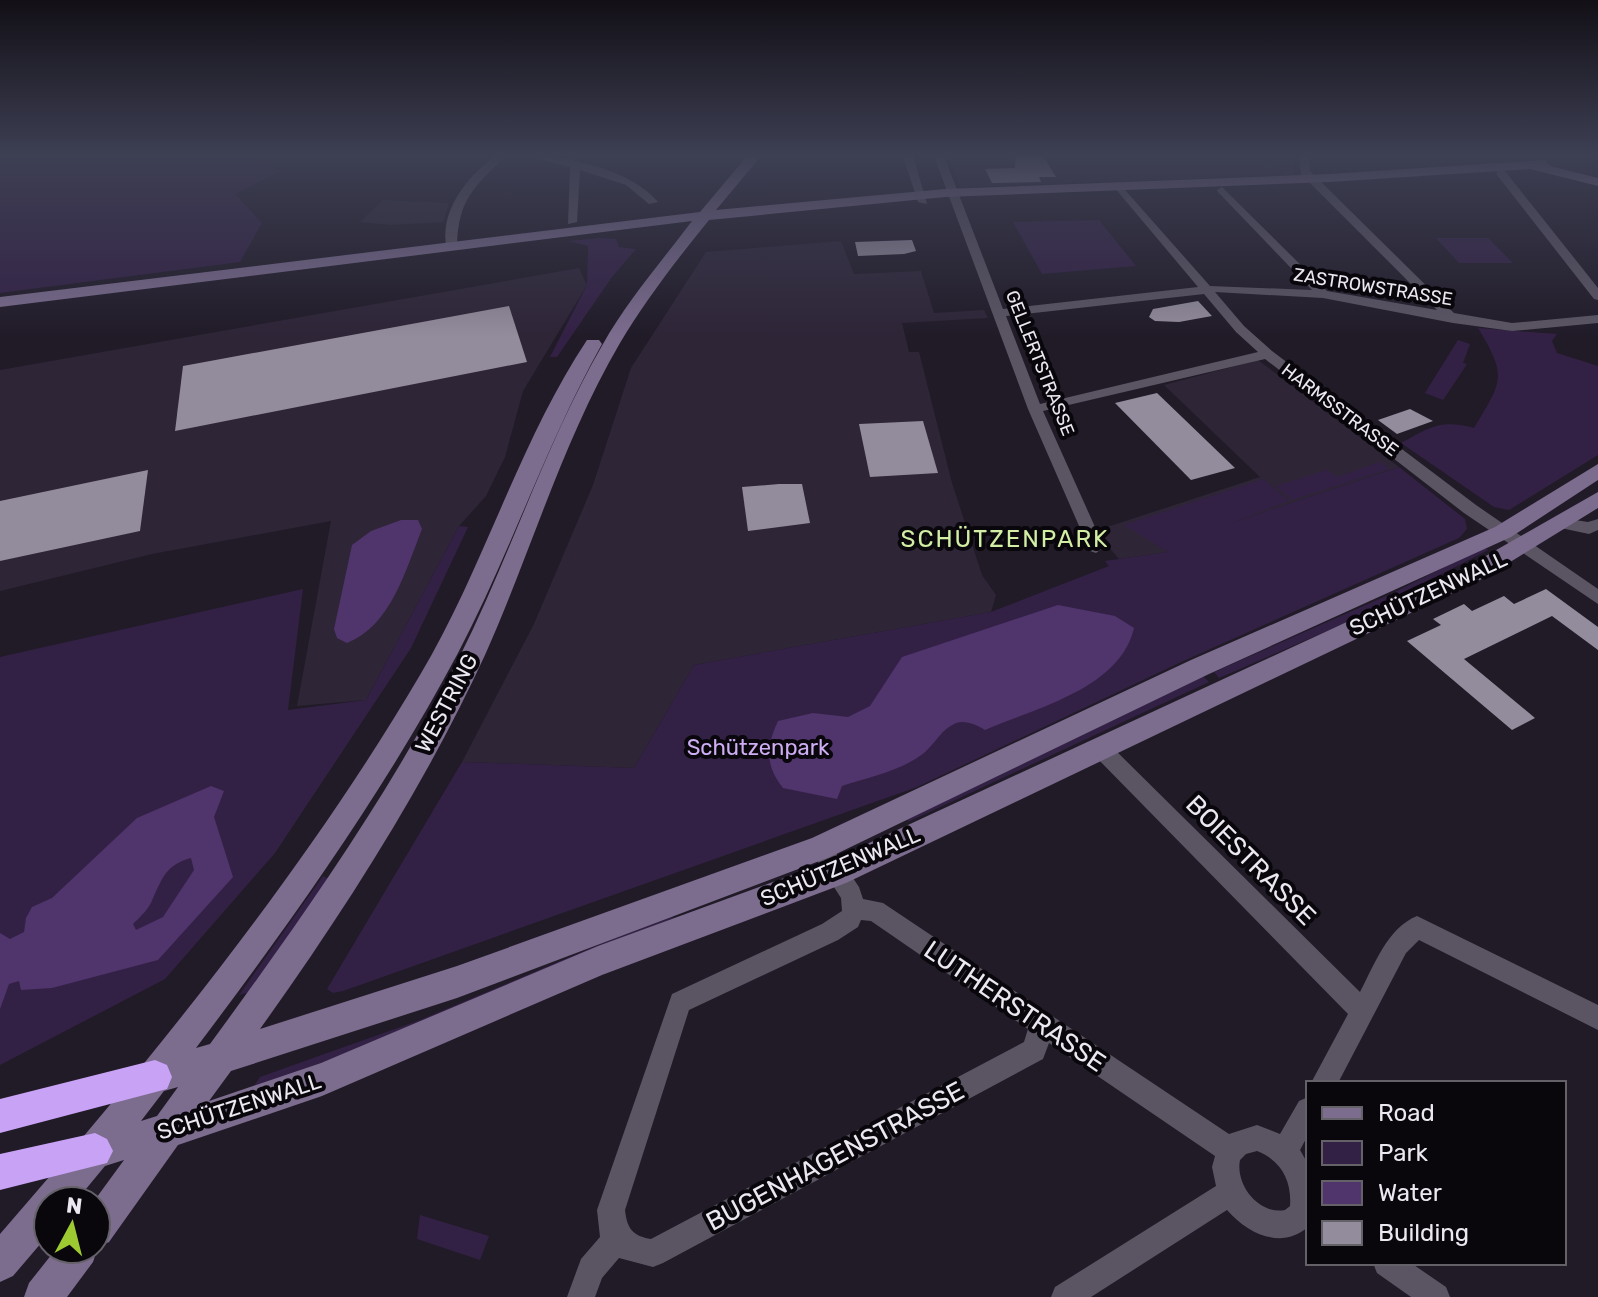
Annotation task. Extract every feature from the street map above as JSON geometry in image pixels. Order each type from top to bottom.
[{"type":"highway","points":[[0,1116],[155,1077]]},
{"type":"highway","points":[[0,1172],[95,1151]]},
{"type":"main road","name":"WESTRING","points":[[112,1207],[219,1059],[357,857],[433,731],[472,656],[598,368],[693,217]]},
{"type":"main road","name":"WESTRING","points":[[66,1185],[155,1077],[329,837],[446,653],[580,367],[614,310],[694,217]]},
{"type":"main road","points":[[0,302],[603,229],[744,217]]},
{"type":"main road","name":"SCHÜTZENWALL","points":[[95,1151],[168,1131],[322,1079],[828,860],[1099,747],[1478,571],[1598,471]]},
{"type":"main road","name":"SCHÜTZENWALL","points":[[155,1077],[219,1059],[828,860],[1200,667],[1514,539],[1562,523],[1598,499]]},
{"type":"main road","points":[[0,1263],[32,1226]]},
{"type":"main road","points":[[43,1297],[68,1265]]},
{"type":"street","points":[[451,247],[456,217]]},
{"type":"street","points":[[572,217],[572,222]]},
{"type":"street","name":"GELLERTSTRASSE","points":[[962,217],[1035,409],[1096,547]]},
{"type":"street","name":"HARMSSTRASSE","points":[[1144,217],[1206,290],[1267,354],[1598,598]]},
{"type":"street","points":[[1248,217],[1323,294]]},
{"type":"street","points":[[1349,217],[1453,319]]},
{"type":"street","points":[[1535,217],[1598,296]]},
{"type":"street","name":"ZASTROWSTRASSE","points":[[998,313],[1206,290],[1323,294],[1512,327],[1598,319]]},
{"type":"street","points":[[1035,409],[1267,354]]},
{"type":"street","points":[[1562,523],[1589,528],[1598,524]]},
{"type":"street","name":"BOIESTRASSE","points":[[1099,747],[1364,1013]]},
{"type":"street","points":[[329,837],[324,858],[332,873],[339,873],[357,857]]},
{"type":"street","points":[[828,860],[851,894],[855,908]]},
{"type":"street","name":"SCHÜTZENWALL","points":[[615,1233],[611,1210],[680,1002],[830,932],[850,919],[855,908]]},
{"type":"street","name":"LUTHERSTRASSE","points":[[855,908],[875,911],[1230,1151]]},
{"type":"street","points":[[1325,1081],[1398,945],[1417,927],[1598,1018]]},
{"type":"street","name":"BUGENHAGENSTRASSE","points":[[615,1233],[629,1249],[653,1253],[1034,1050],[1042,1024]]},
{"type":"street","points":[[1284,1152],[1306,1114]]},
{"type":"street","points":[[1257,1138],[1284,1152],[1302,1177],[1306,1206],[1298,1217],[1286,1225],[1271,1226],[1255,1219],[1241,1207],[1231,1192],[1225,1168],[1230,1151],[1244,1139],[1257,1138]]},
{"type":"street","points":[[1065,1297],[1231,1192]]},
{"type":"street","points":[[581,1297],[591,1269],[608,1252],[615,1233]]},
{"type":"street","points":[[1390,1265],[1436,1297]]},
{"type":"shaded area","points":[[366,217],[445,217],[443,222],[391,225],[360,222]]},
{"type":"shaded area","points":[[841,241],[854,274],[921,271],[934,313],[984,310],[988,318],[902,323],[909,352],[919,352],[952,483],[982,575],[996,595],[991,612],[694,665],[634,768],[462,762],[534,624],[593,485],[631,368],[706,252]]},
{"type":"shaded area","points":[[579,268],[587,285],[523,391],[505,457],[486,496],[459,526],[366,700],[297,706],[331,521],[152,554],[0,591],[0,370]]},
{"type":"shaded area","points":[[1258,360],[1399,467],[1208,531],[1169,552],[1119,559],[1095,531],[1260,477],[1164,385]]},
{"type":"green space","points":[[0,217],[256,217],[262,223],[240,262],[0,293]]},
{"type":"green space","points":[[1099,220],[1136,266],[1042,274],[1013,222]]},
{"type":"green space","points":[[1436,238],[1488,238],[1513,263],[1459,263]]},
{"type":"green space","points":[[616,239],[619,247],[636,249],[612,277],[557,357],[550,357],[587,285],[588,246],[568,241]]},
{"type":"green space","points":[[1478,328],[1557,334],[1552,341],[1557,353],[1598,366],[1598,455],[1509,510],[1494,507],[1401,443],[1436,426],[1453,424],[1474,428],[1491,399],[1498,379],[1494,358]]},
{"type":"green space","points":[[1458,340],[1470,344],[1463,363],[1467,364],[1443,400],[1425,393]]},
{"type":"green space","points":[[1380,462],[1389,469],[1292,500],[1276,486],[1327,470],[1337,477]]},
{"type":"green space","name":"Schützenpark","points":[[1399,467],[1465,519],[1467,529],[1459,538],[1181,662],[917,787],[343,991],[333,993],[327,989],[462,762],[634,768],[694,665],[991,612],[1109,566],[1105,561],[1168,552],[1124,525],[1263,479],[1289,501],[1225,525]]},
{"type":"green space","points":[[459,526],[468,527],[411,648],[275,853],[165,979],[0,1065],[0,657],[303,589],[288,710],[366,700]]},
{"type":"green space","points":[[1484,547],[1488,550],[1357,618],[1219,678],[1214,672],[1393,593]]},
{"type":"green space","points":[[1203,676],[1209,682],[910,821],[904,820]]},
{"type":"green space","points":[[323,876],[333,881],[257,990],[239,995]]},
{"type":"green space","points":[[672,914],[673,918],[434,1020],[252,1089],[260,1077],[420,1020]]},
{"type":"green space","points":[[420,1215],[489,1236],[480,1260],[417,1239]]},
{"type":"water","points":[[401,520],[418,520],[422,529],[403,578],[375,624],[347,643],[337,638],[334,629],[352,545],[371,531]]},
{"type":"water","points":[[1058,605],[1115,616],[1134,628],[1126,649],[1112,667],[1094,681],[1073,694],[985,730],[967,723],[956,723],[915,759],[842,786],[837,799],[783,788],[777,780],[769,756],[778,721],[813,713],[848,717],[870,706],[902,657]]},
{"type":"water","points":[[211,786],[224,791],[214,817],[233,877],[158,960],[52,988],[21,990],[19,981],[9,984],[0,1009],[0,933],[10,939],[24,932],[32,907],[52,898],[137,818]],"holes":[[[191,858],[194,870],[163,917],[136,930],[133,924],[150,905],[171,868]]]},
{"type":"building","points":[[912,240],[916,251],[858,256],[855,242]]},
{"type":"building","points":[[1198,301],[1212,316],[1179,322],[1155,321],[1149,317],[1153,309]]},
{"type":"building","points":[[509,306],[527,362],[175,431],[183,366]]},
{"type":"building","points":[[1157,393],[1235,468],[1191,480],[1115,403]]},
{"type":"building","points":[[1410,409],[1433,421],[1397,434],[1378,420]]},
{"type":"building","points":[[923,421],[938,473],[870,477],[859,424]]},
{"type":"building","points":[[148,470],[140,531],[0,561],[0,501]]},
{"type":"building","points":[[802,484],[810,523],[748,531],[742,487]]},
{"type":"building","points":[[1546,589],[1598,627],[1598,650],[1552,616],[1464,659],[1535,718],[1512,730],[1407,641],[1441,625],[1433,619],[1464,604],[1472,611],[1504,596],[1514,604]]},
{"type":"district","name":"SCHÜTZENPARK","points":[[1005,539]]}]
